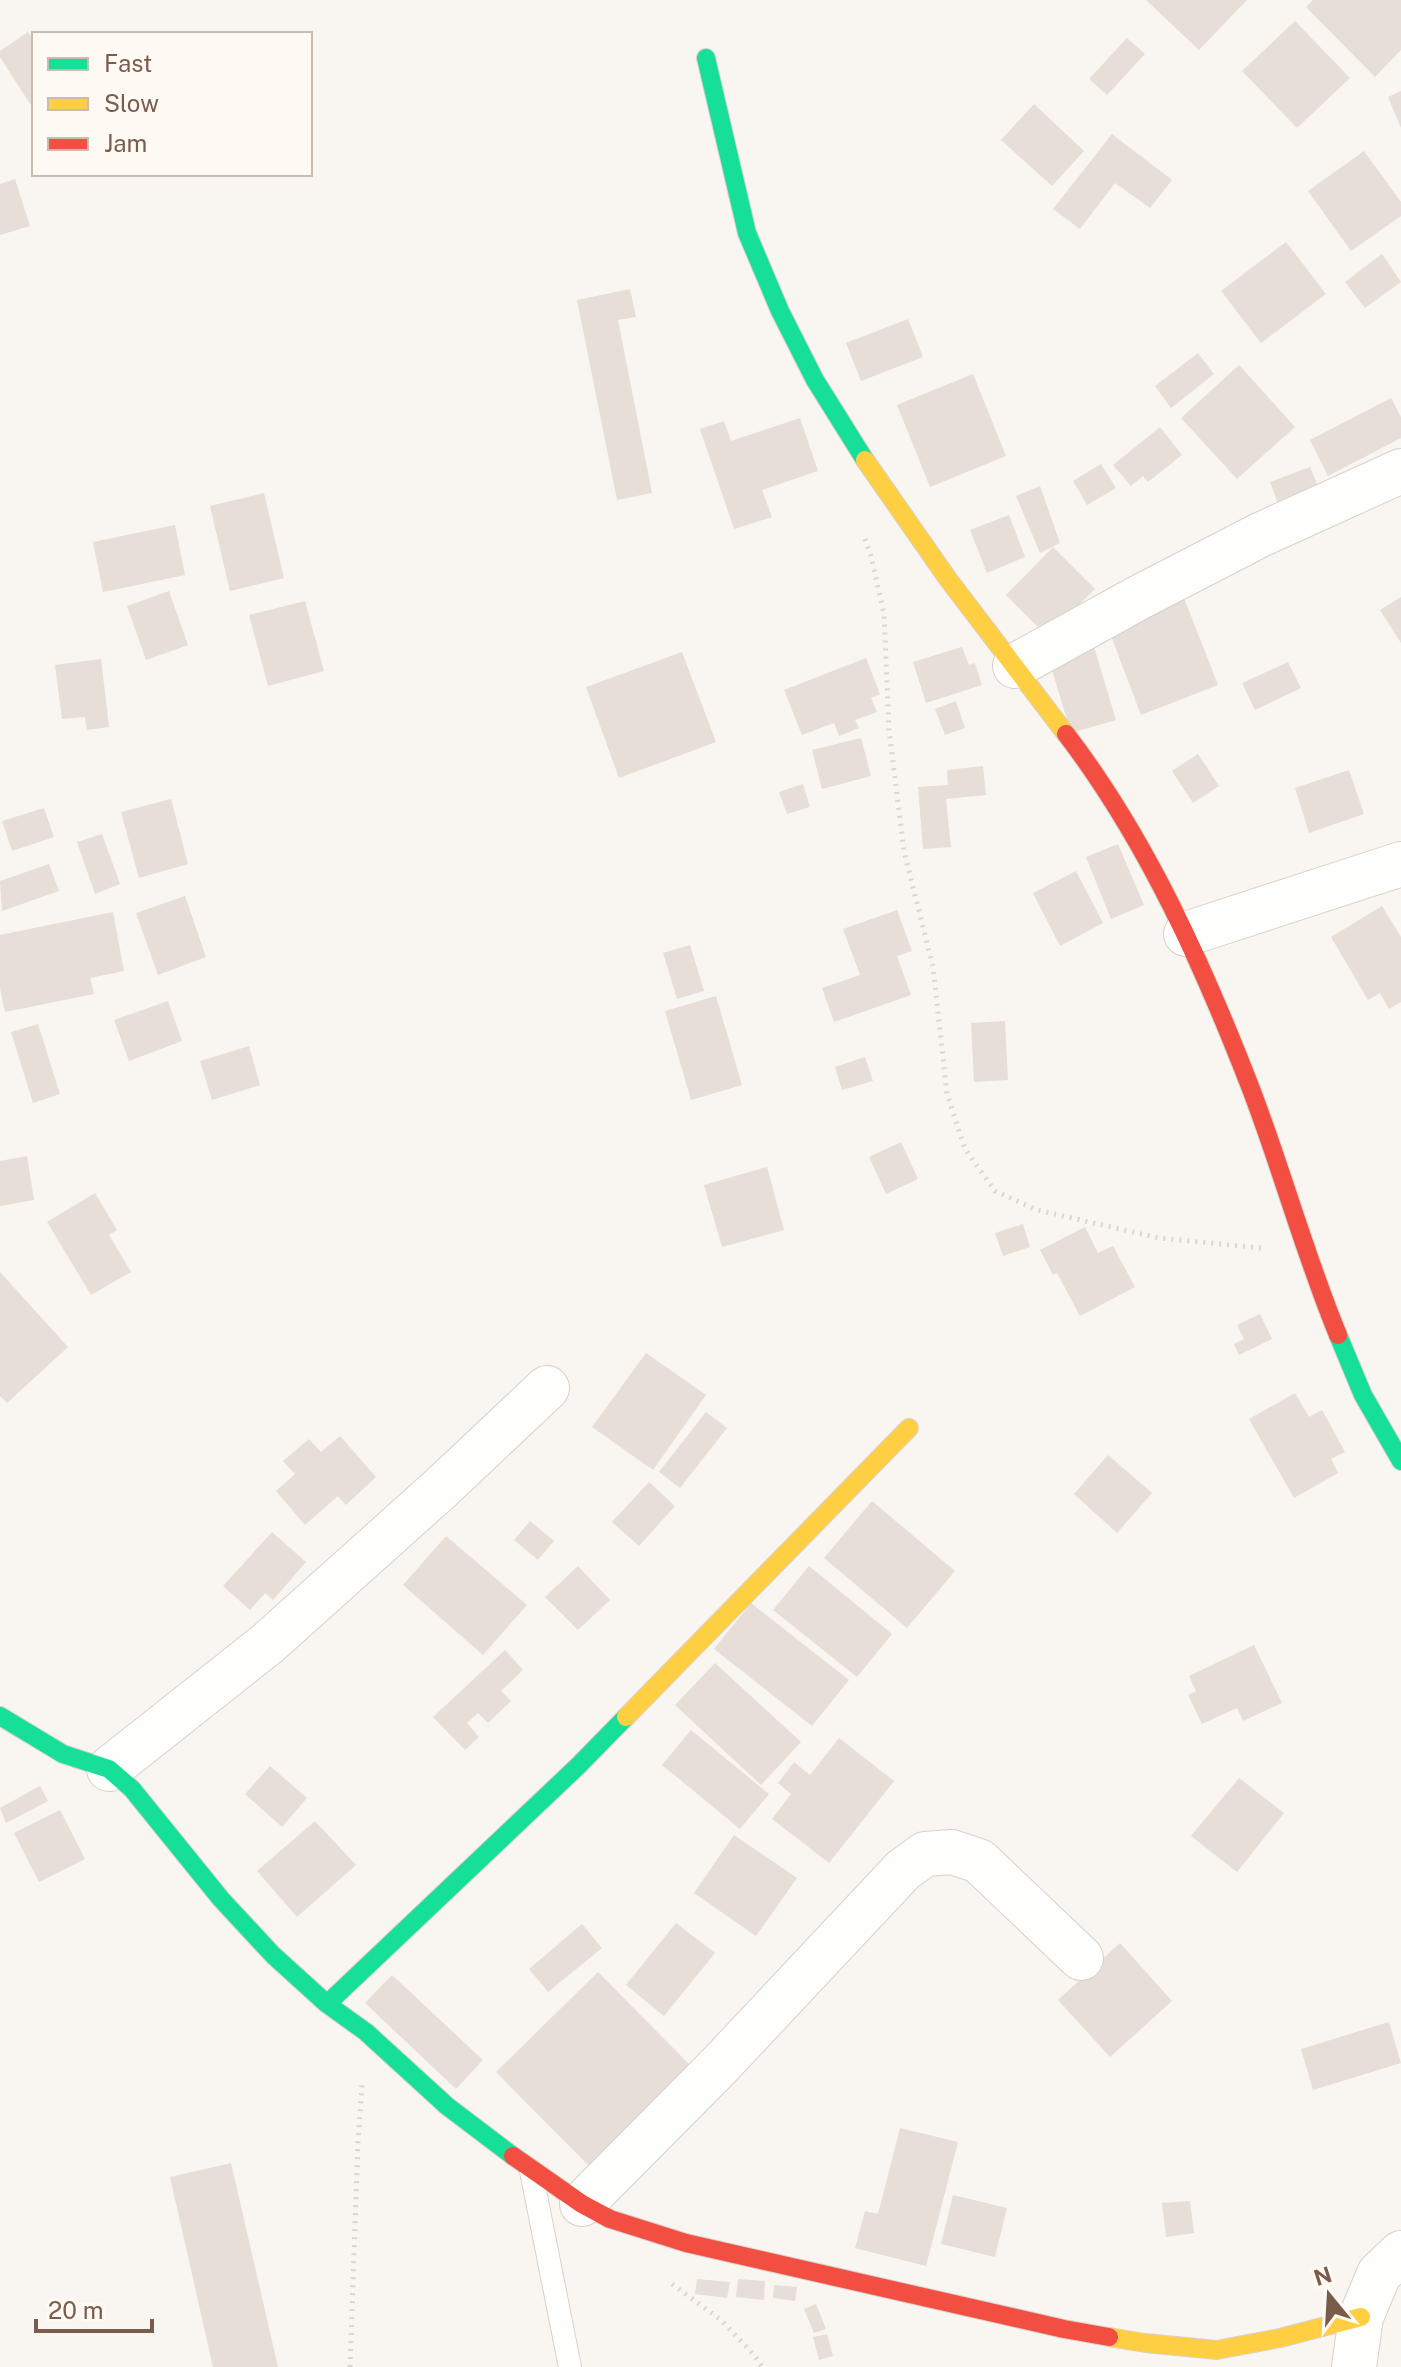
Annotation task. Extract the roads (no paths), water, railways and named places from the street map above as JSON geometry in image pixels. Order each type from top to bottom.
[{"type":"street","points":[[706,58],[747,233],[794,339],[815,380],[877,480],[948,579],[1099,777],[1141,848],[1186,934],[1251,1089],[1330,1316],[1363,1395],[1401,1461]]},
{"type":"street","points":[[1015,666],[1260,535],[1401,471]]},
{"type":"street","points":[[1186,934],[1401,864]]},
{"type":"street","points":[[109,1769],[267,1644],[547,1388]]},
{"type":"street","points":[[327,2004],[578,1766],[909,1428]]},
{"type":"street","points":[[0,1716],[63,1754],[109,1769],[132,1789],[221,1899],[273,1955],[327,2004],[366,2032],[447,2106],[531,2170],[610,2219],[686,2243],[1064,2329],[1145,2343],[1217,2350],[1361,2317]]},
{"type":"street","points":[[582,2204],[718,2067],[903,1870],[925,1854],[952,1852],[979,1861],[1081,1958]]},
{"type":"street","points":[[1354,2367],[1361,2317],[1379,2274],[1401,2253]]},
{"type":"lane","points":[[531,2170],[570,2367]]}]
